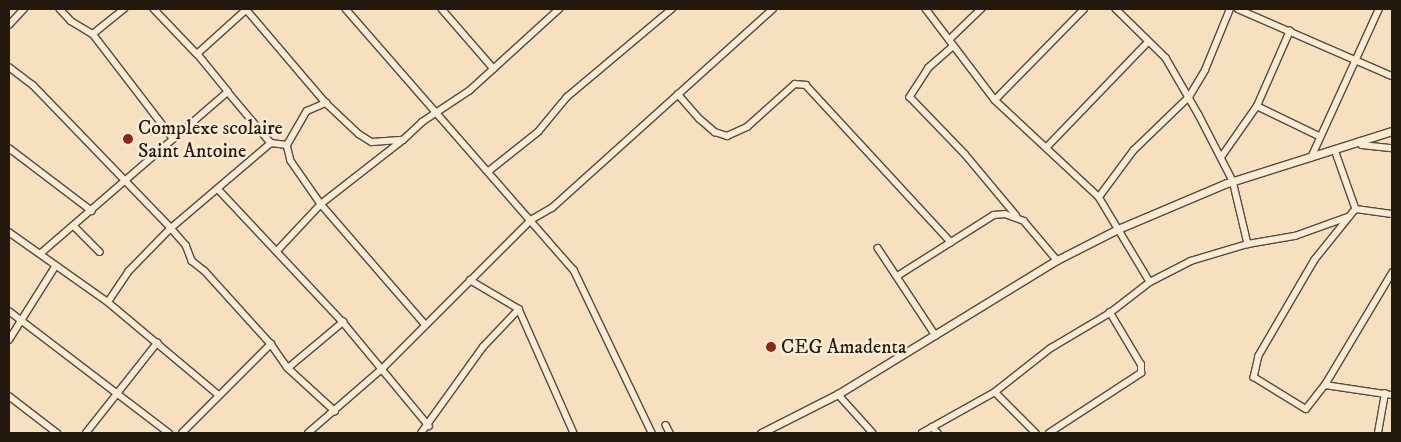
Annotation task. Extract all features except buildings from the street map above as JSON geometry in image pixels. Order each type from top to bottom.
[{"type":"street","points":[[9,25],[24,9]]},
{"type":"street","points":[[60,9],[71,21],[93,34],[172,137]]},
{"type":"street","points":[[93,34],[124,9]]},
{"type":"street","points":[[154,9],[197,54],[271,143],[287,145]]},
{"type":"street","points":[[197,54],[246,9],[326,103],[366,140],[402,140]]},
{"type":"street","points":[[346,9],[574,270],[652,433]]},
{"type":"street","points":[[442,9],[494,69]]},
{"type":"street","points":[[278,250],[322,204],[494,69],[559,9]]},
{"type":"street","points":[[489,171],[538,132],[567,97],[672,9]]},
{"type":"street","points":[[308,433],[383,368],[424,323],[531,220],[552,208],[773,9]]},
{"type":"street","points":[[926,9],[995,100],[1099,197],[1150,282]]},
{"type":"street","points":[[949,40],[981,9]]},
{"type":"street","points":[[995,100],[1084,9]]},
{"type":"street","points":[[1116,9],[1166,58],[1189,97],[1222,156],[1233,181],[1248,244]]},
{"type":"street","points":[[1099,197],[1133,151],[1189,97],[1205,70],[1230,9]]},
{"type":"street","points":[[1238,9],[1353,61],[1392,76]]},
{"type":"street","points":[[1311,158],[1353,61],[1379,9]]},
{"type":"street","points":[[1222,156],[1257,106],[1290,31]]},
{"type":"street","points":[[1047,147],[1148,42]]},
{"type":"street","points":[[954,46],[929,68],[910,97],[965,154],[1057,260]]},
{"type":"street","points":[[9,67],[33,85],[127,181],[186,245],[192,261],[205,271],[271,344],[288,368],[335,411]]},
{"type":"street","points":[[678,94],[700,119],[715,132],[727,136],[747,127],[794,84],[806,85],[951,242]]},
{"type":"street","points":[[40,254],[75,227],[127,181],[172,137],[228,92]]},
{"type":"street","points":[[326,103],[307,111],[287,145],[291,161],[322,204],[424,323]]},
{"type":"street","points":[[1257,106],[1319,136]]},
{"type":"street","points":[[761,433],[838,394],[936,336],[1057,260],[1118,229],[1233,181],[1392,131]]},
{"type":"street","points":[[1360,141],[1362,145],[1392,148]]},
{"type":"street","points":[[108,302],[128,272],[171,228],[271,143]]},
{"type":"street","points":[[9,148],[92,211]]},
{"type":"street","points":[[1336,150],[1356,209]]},
{"type":"street","points":[[218,189],[278,250],[343,322],[383,368],[429,426]]},
{"type":"street","points":[[1356,209],[1392,214]]},
{"type":"street","points":[[1356,209],[1314,260],[1259,356],[1253,373],[1265,385],[1306,408],[1325,385],[1389,283],[1392,273]]},
{"type":"street","points":[[899,275],[994,215],[1016,215]]},
{"type":"street","points":[[922,433],[995,392],[1051,348],[1110,313],[1150,282],[1204,255],[1248,244],[1295,236],[1348,217]]},
{"type":"street","points":[[75,227],[100,252]]},
{"type":"street","points":[[9,232],[55,267],[108,302],[219,395]]},
{"type":"street","points":[[878,248],[899,275],[936,336]]},
{"type":"street","points":[[9,340],[23,321],[55,267]]},
{"type":"street","points":[[470,280],[519,309],[574,433]]},
{"type":"street","points":[[421,433],[429,426],[483,347],[519,309]]},
{"type":"street","points":[[9,311],[118,396],[169,433]]},
{"type":"street","points":[[1049,433],[1141,373],[1141,365],[1110,313]]},
{"type":"street","points":[[288,368],[343,322]]},
{"type":"street","points":[[86,433],[118,396],[157,343]]},
{"type":"street","points":[[182,433],[271,344]]},
{"type":"street","points":[[1325,385],[1392,395]]},
{"type":"street","points":[[995,392],[1036,433]]},
{"type":"street","points":[[838,394],[873,433]]},
{"type":"street","points":[[1378,433],[1385,394]]},
{"type":"street","points":[[9,396],[57,433]]},
{"type":"street","points":[[666,425],[670,433]]},
{"type":"street","points":[[932,427],[938,433]]},
{"type":"place","name":"Complexe scolaire Saint Antoine","points":[[128,139]]},
{"type":"place","name":"CEG Amadenta","points":[[771,347]]}]
